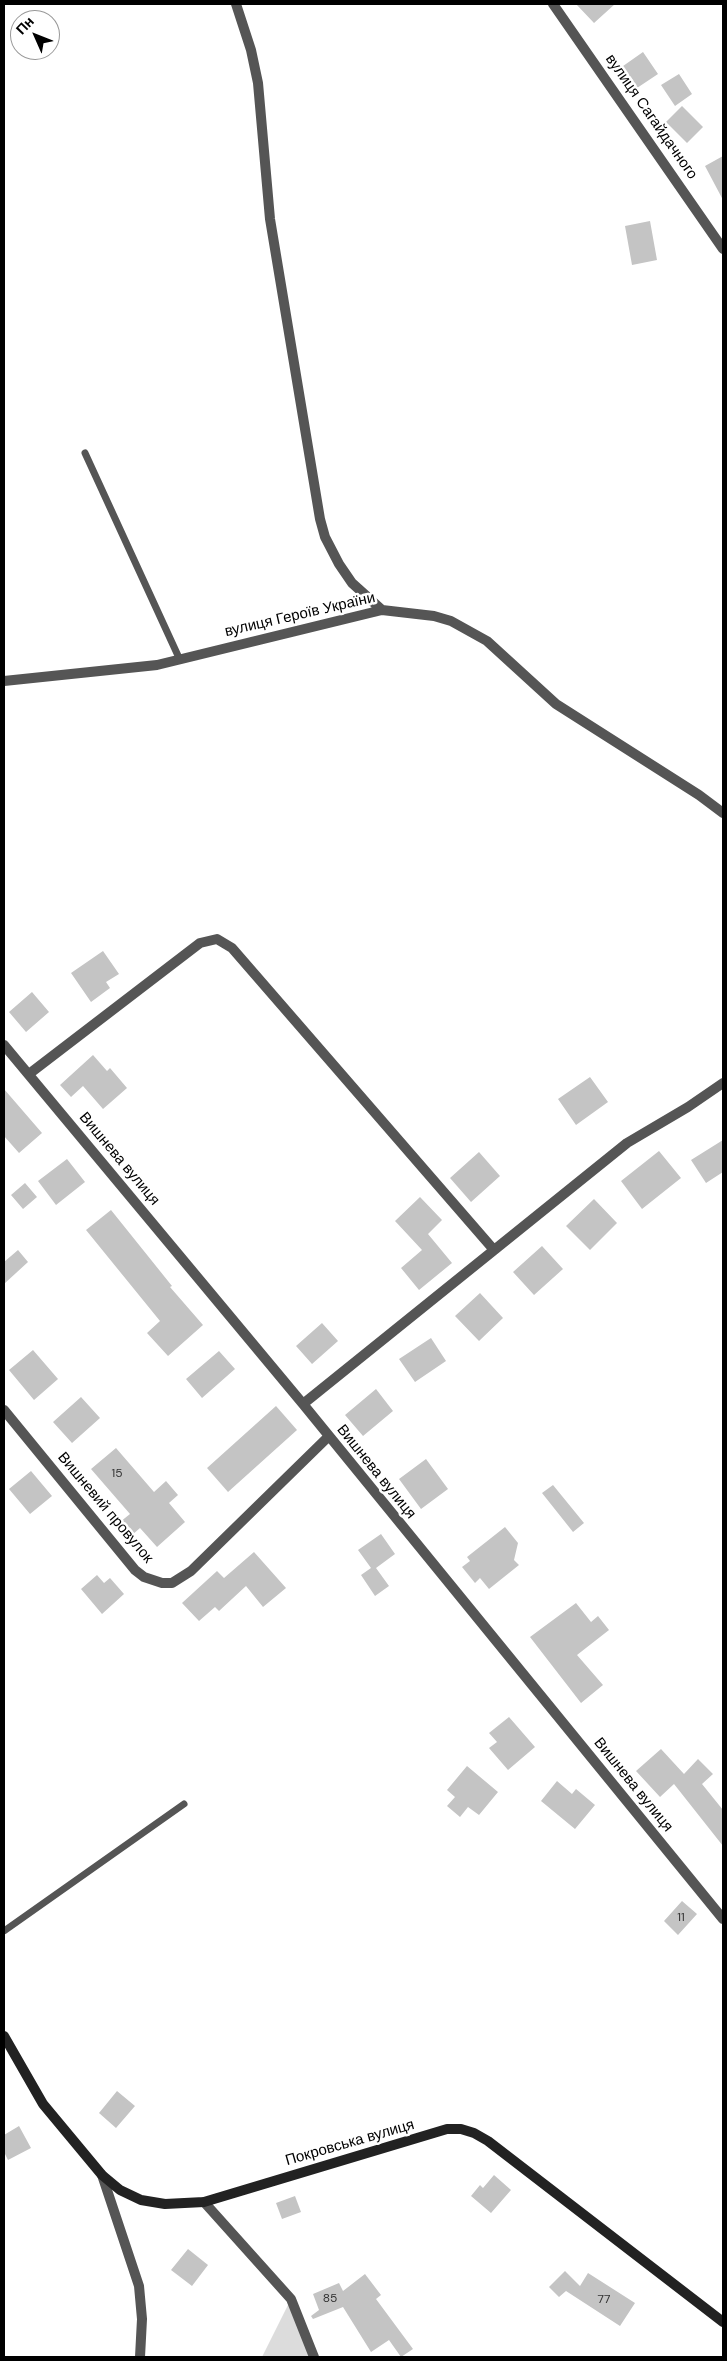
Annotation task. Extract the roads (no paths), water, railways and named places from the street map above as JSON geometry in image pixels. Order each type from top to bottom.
[{"type":"street","points":[[236,4],[251,50],[258,83],[270,219],[320,520],[325,536],[339,564],[352,583],[382,610]]},
{"type":"street","name":"вулиця Сагайдачного","points":[[553,4],[723,249]]},
{"type":"street","name":"вулиця Героїв України","points":[[4,681],[134,669],[180,660],[382,610],[434,616],[469,630],[502,653],[563,709],[699,795],[723,813]]},
{"type":"street","points":[[29,1074],[200,943],[218,939],[232,948],[494,1250]]},
{"type":"street","name":"Вишнева вулиця","points":[[4,1045],[303,1404],[723,1919]]},
{"type":"street","points":[[303,1404],[627,1143],[688,1107],[723,1083]]},
{"type":"street","name":"Вишневий провулок","points":[[4,1410],[135,1570],[144,1577],[162,1583],[172,1583],[191,1571],[328,1437]]},
{"type":"street","name":"Покровська вулиця","points":[[4,2036],[43,2104],[102,2175],[120,2190],[141,2200],[165,2204],[204,2202],[447,2129],[461,2129],[474,2133],[488,2141],[723,2322]]},
{"type":"street","points":[[102,2175],[139,2286],[142,2319],[140,2357]]},
{"type":"street","points":[[204,2202],[291,2299],[314,2357]]},
{"type":"lane","points":[[85,453],[180,660]]},
{"type":"lane","points":[[4,1931],[184,1804]]}]
